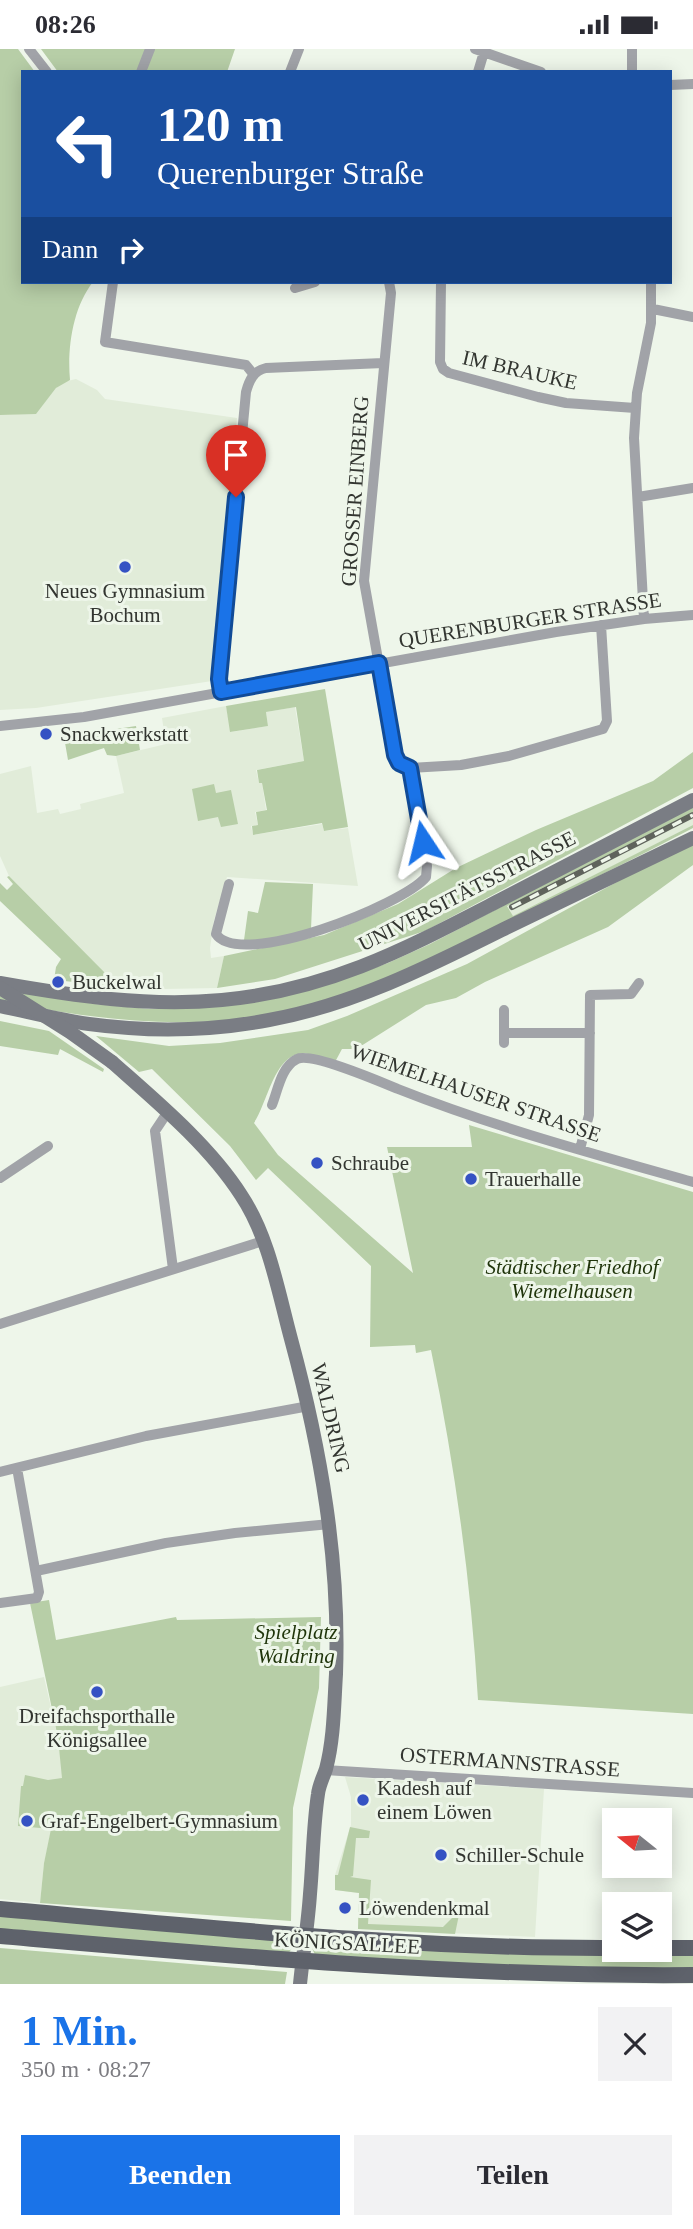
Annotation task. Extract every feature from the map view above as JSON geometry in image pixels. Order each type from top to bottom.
[{"type":"main road","name":"UNIVERSITÄTSSTRASSE","points":[[0,986],[152,1003],[223,1000],[311,984],[368,965],[417,944],[693,800]]},
{"type":"main road","points":[[0,1006],[89,1024],[174,1029],[221,1027],[302,1013],[337,1004],[414,973],[693,838]]},
{"type":"main road","name":"WALDRING","points":[[0,986],[111,1062],[167,1113],[224,1171],[250,1211],[263,1241],[309,1405],[321,1466],[330,1524],[337,1630],[333,1715],[326,1770],[317,1797],[300,1984]]},
{"type":"main road","name":"KÖNIGSALLEE","points":[[0,1909],[305,1935],[482,1945],[602,1948]]},
{"type":"main road","name":"KÖNIGSALLEE","points":[[0,1936],[303,1963],[507,1973],[693,1975]]},
{"type":"main road","points":[[672,1948],[693,1948]]},
{"type":"street","points":[[29,49],[45,70]]},
{"type":"street","points":[[142,70],[150,49]]},
{"type":"street","points":[[291,70],[299,49]]},
{"type":"street","points":[[632,49],[632,70]]},
{"type":"street","points":[[478,70],[480,51],[535,70]]},
{"type":"street","points":[[672,85],[693,84]]},
{"type":"street","points":[[113,284],[105,342],[246,365],[254,375],[246,392],[219,679],[221,692]]},
{"type":"street","points":[[295,288],[308,284]]},
{"type":"street","name":"GROSSER EINBERG","points":[[390,284],[392,288],[364,581],[395,755],[399,763],[410,768]]},
{"type":"street","name":"IM BRAUKE","points":[[441,284],[440,362],[443,369],[449,373],[566,403],[635,408]]},
{"type":"street","points":[[644,619],[634,438],[635,408],[653,309],[651,284]]},
{"type":"street","points":[[653,309],[693,317]]},
{"type":"street","name":"GROSSER EINBERG","points":[[254,375],[266,368],[383,363]]},
{"type":"street","points":[[638,497],[693,488]]},
{"type":"street","name":"QUERENBURGER STRASSE","points":[[0,726],[84,717],[601,625],[693,615]]},
{"type":"street","points":[[229,884],[216,934],[220,941],[250,946],[338,925],[414,888],[426,877],[427,866],[410,768],[489,761],[603,729],[607,721],[601,625]]},
{"type":"street","points":[[580,1149],[589,1115],[590,995],[631,994],[639,983]]},
{"type":"street","points":[[504,1010],[504,1038],[590,1033]]},
{"type":"street","name":"WIEMELHAUSER STRASSE","points":[[272,1105],[284,1071],[297,1059],[306,1057],[349,1070],[470,1116],[693,1182]]},
{"type":"street","points":[[167,1113],[155,1131],[173,1269]]},
{"type":"street","points":[[0,1178],[48,1146]]},
{"type":"street","points":[[0,1324],[263,1241]]},
{"type":"street","points":[[0,1472],[146,1436],[309,1405]]},
{"type":"street","points":[[0,1603],[37,1598],[39,1592],[17,1468]]},
{"type":"street","points":[[36,1571],[166,1543],[330,1524]]},
{"type":"street","name":"OSTERMANNSTRASSE","points":[[326,1770],[693,1793]]},
{"type":"shaded area","name":"Neues Gymnasium Bochum","points":[[76,379],[97,390],[105,399],[237,418],[212,681],[36,708],[0,710],[0,415],[36,413],[63,382]]},
{"type":"shaded area","points":[[226,706],[231,732],[268,726],[266,712],[295,707],[304,761],[256,770],[259,783],[262,783],[266,810],[255,812],[258,825],[251,826],[253,835],[322,824],[324,831],[348,828],[358,886],[227,877],[214,920],[210,948],[211,958],[224,956],[217,988],[119,987],[9,876],[0,856],[0,774],[31,766],[37,813],[58,809],[60,814],[81,809],[80,804],[124,793],[116,756],[166,744],[162,718]]},
{"type":"shaded area","points":[[693,812],[693,825],[513,917],[507,905]]},
{"type":"shaded area","name":"Graf-Engelbert-Gymnasium","points":[[44,1677],[58,1738],[63,1778],[44,1863],[40,1903],[0,1899],[0,1687]]},
{"type":"shaded area","name":"Schiller-Schule","points":[[345,1777],[544,1789],[535,1937],[358,1929],[359,1893],[335,1890],[335,1875],[351,1825],[351,1797]]},
{"type":"green space","points":[[0,49],[18,49],[34,70],[21,70],[21,284],[92,284],[81,303],[73,328],[70,380],[56,388],[36,414],[0,415]]},
{"type":"green space","points":[[41,49],[235,49],[228,70],[57,70]]},
{"type":"green space","points":[[325,689],[348,827],[324,831],[322,823],[253,835],[252,826],[258,825],[256,812],[267,810],[257,770],[304,761],[296,707],[266,712],[268,726],[230,732],[226,706]]},
{"type":"green space","points":[[136,726],[140,750],[116,756],[107,755],[104,748],[68,760],[64,737]]},
{"type":"green space","points":[[693,752],[693,788],[425,931],[275,979],[217,988],[224,956],[324,935],[398,904],[456,868],[536,830],[653,781]]},
{"type":"green space","points":[[214,784],[216,793],[231,790],[238,824],[221,827],[218,817],[198,821],[192,789]]},
{"type":"green space","points":[[693,807],[693,812],[507,906],[513,916],[693,825],[693,828],[414,967],[315,1004],[247,1018],[154,1022],[62,1012],[0,1001],[0,988],[95,1004],[149,1009],[185,1008],[344,979],[430,944]]},
{"type":"green space","name":"Städtischer Friedhof Wiemelhausen","points":[[693,843],[693,865],[608,927],[485,982],[456,998],[426,1005],[361,1046],[365,1061],[357,1049],[342,1049],[335,1062],[308,1054],[297,1054],[288,1059],[274,1079],[254,1123],[278,1155],[413,1273],[387,1147],[472,1147],[469,1125],[693,1192],[693,1714],[478,1700],[461,1524],[431,1350],[416,1353],[415,1345],[370,1347],[371,1266],[268,1168],[256,1180],[230,1146],[152,1069],[139,1072],[96,1036],[169,1046],[220,1043],[308,1030],[467,964]]},
{"type":"green space","points":[[9,876],[119,987],[98,984],[92,979],[84,983],[54,980],[56,967],[61,959],[0,901],[0,883],[7,890],[13,884],[7,877]]},
{"type":"green space","points":[[265,882],[313,884],[311,929],[266,940],[244,940],[248,911],[258,913]]},
{"type":"green space","points":[[0,1021],[49,1031],[104,1069],[103,1072],[60,1049],[58,1055],[0,1046]]},
{"type":"green space","name":"Spielplatz Waldring","points":[[49,1600],[56,1640],[176,1617],[177,1620],[321,1617],[319,1688],[293,1808],[291,1921],[40,1903],[51,1829],[18,1826],[21,1786],[25,1775],[48,1780],[62,1778],[58,1738],[30,1603]]},
{"type":"green space","points":[[350,1827],[370,1831],[369,1838],[356,1838],[353,1876],[350,1877],[371,1880],[368,1924],[443,1927],[460,1910],[455,1934],[358,1929],[359,1893],[335,1890],[335,1875],[338,1875]]},
{"type":"green space","points":[[0,1915],[289,1942],[292,1948],[288,1954],[0,1931]]},
{"type":"green space","points":[[315,1942],[602,1953],[602,1962],[672,1962],[672,1952],[693,1952],[693,1968],[554,1968],[315,1955],[312,1948]]},
{"type":"green space","points":[[0,1948],[287,1972],[285,1984],[0,1984]]},
{"type":"railway","points":[[512,907],[693,815]]},
{"type":"place","name":"Neues Gymnasium Bochum","points":[[125,567]]},
{"type":"place","name":"Snackwerkstatt","points":[[46,734]]},
{"type":"place","name":"Buckelwal","points":[[58,982]]},
{"type":"place","name":"Schraube","points":[[317,1163]]},
{"type":"place","name":"Trauerhalle","points":[[471,1179]]},
{"type":"place","name":"Dreifachsporthalle Königsallee","points":[[97,1692]]},
{"type":"place","name":"Kadesh auf einem Löwen","points":[[363,1800]]},
{"type":"place","name":"Graf-Engelbert-Gymnasium","points":[[27,1821]]},
{"type":"place","name":"Schiller-Schule","points":[[441,1855]]},
{"type":"place","name":"Löwendenkmal","points":[[345,1908]]},
{"type":"route","points":[[236,497],[219,679],[221,692],[379,663],[395,755],[399,763],[410,768],[423,842]]}]
